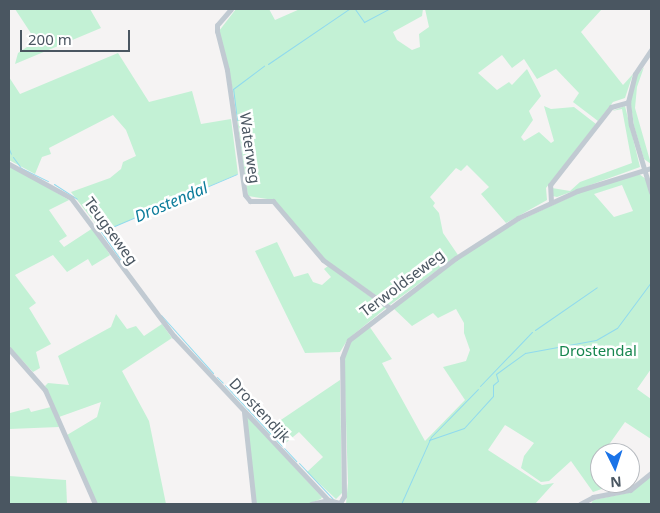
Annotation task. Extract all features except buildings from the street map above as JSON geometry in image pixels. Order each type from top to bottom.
[{"type":"street","name":"Waterweg","points":[[232,9],[219,22],[217,31],[227,70],[245,195],[250,201],[273,202],[323,260],[390,308]]},
{"type":"street","points":[[651,50],[635,74],[628,102],[651,192]]},
{"type":"street","points":[[550,202],[548,189],[556,177],[611,107],[628,102]]},
{"type":"street","name":"Teugseweg","points":[[9,164],[71,198],[174,336]]},
{"type":"street","name":"Terwoldseweg","points":[[328,500],[339,504],[346,486],[343,348],[390,308],[456,258],[518,218],[550,202],[651,168]]},
{"type":"street","name":"Drostendijk","points":[[174,336],[328,500]]},
{"type":"street","points":[[9,350],[45,390],[95,504]]},
{"type":"street","points":[[244,412],[254,504]]},
{"type":"street","points":[[580,504],[593,497],[623,493],[651,473]]},
{"type":"street","points":[[311,504],[328,500]]},
{"type":"green space","points":[[15,9],[90,9],[101,28],[15,64],[18,53],[36,41]]},
{"type":"green space","points":[[236,9],[269,9],[275,20],[300,9],[423,9],[422,16],[393,32],[397,40],[412,50],[420,47],[419,34],[429,27],[425,9],[602,9],[581,32],[623,85],[633,74],[625,98],[613,102],[598,121],[573,102],[579,93],[556,69],[537,79],[524,59],[512,68],[502,55],[478,73],[497,90],[509,82],[512,85],[527,69],[541,96],[529,111],[533,120],[521,137],[524,141],[539,132],[551,143],[554,141],[544,106],[551,109],[574,107],[596,124],[546,188],[547,200],[506,223],[481,194],[489,187],[467,165],[461,171],[456,168],[430,197],[435,203],[433,206],[439,213],[443,233],[458,255],[390,305],[325,260],[274,200],[248,196],[233,91],[219,31]]},
{"type":"green space","points":[[118,53],[149,102],[192,91],[201,124],[231,119],[238,174],[102,232],[71,192],[110,178],[121,169],[123,162],[136,156],[126,130],[113,115],[49,148],[51,154],[42,157],[35,174],[9,160],[9,77],[20,94]]},
{"type":"green space","points":[[644,67],[637,87],[635,108],[651,164],[644,159],[634,126],[630,98],[636,77]]},
{"type":"green space","points":[[625,106],[640,167],[557,197],[552,196],[552,188],[570,191],[580,182],[632,163],[622,109],[612,111]]},
{"type":"green space","points":[[9,165],[69,200],[49,210],[67,236],[59,241],[64,247],[93,228],[110,255],[92,266],[88,259],[67,272],[53,255],[15,275],[36,303],[29,308],[51,344],[36,352],[40,368],[33,372],[9,346]]},
{"type":"green space","points":[[639,174],[646,179],[651,197],[651,369],[637,389],[651,399],[651,439],[625,422],[610,443],[590,443],[590,488],[571,461],[549,481],[541,482],[521,468],[524,456],[534,443],[505,425],[488,450],[542,485],[554,483],[535,504],[346,504],[348,483],[344,359],[347,344],[369,326],[392,359],[382,363],[425,441],[465,400],[443,367],[466,361],[470,350],[464,333],[464,323],[456,309],[438,318],[433,313],[412,326],[392,307],[434,275],[506,227],[581,192]],"holes":[[[622,185],[633,211],[614,217],[594,194]]]},
{"type":"green space","points":[[277,242],[294,277],[308,273],[313,282],[322,285],[331,277],[324,269],[328,266],[386,308],[348,339],[340,352],[305,353],[255,251]]},
{"type":"green space","points":[[116,314],[127,329],[136,326],[144,336],[162,324],[172,338],[122,371],[149,421],[166,504],[97,504],[67,435],[97,417],[101,402],[59,417],[45,386],[48,383],[69,385],[58,356],[111,327]]},
{"type":"green space","points":[[340,380],[342,493],[336,499],[307,472],[323,457],[299,432],[282,446],[266,430]]},
{"type":"green space","points":[[51,407],[59,427],[9,429],[9,409],[10,413],[29,408],[31,412]]},
{"type":"green space","points":[[246,415],[322,497],[321,499],[308,504],[256,504]]},
{"type":"green space","points":[[9,476],[66,480],[67,504],[9,504]]},
{"type":"green space","points":[[651,476],[651,504],[591,504],[593,500],[628,493],[640,493],[640,484]]},
{"type":"waterway","name":"Drostendal","points":[[268,64],[349,9]]},
{"type":"waterway","name":"Drostendal","points":[[355,9],[364,22],[388,9]]},
{"type":"waterway","name":"Drostendal","points":[[237,120],[233,89],[264,66]]},
{"type":"waterway","points":[[9,149],[11,154]]},
{"type":"waterway","points":[[13,157],[21,168],[48,181]]},
{"type":"waterway","name":"Drostendal","points":[[105,230],[237,174]]},
{"type":"waterway","points":[[54,184],[77,199]]},
{"type":"waterway","points":[[97,226],[123,263]]},
{"type":"waterway","points":[[429,440],[464,428],[493,396],[493,385],[498,381],[496,374],[525,353],[596,340],[617,328],[651,282]]},
{"type":"waterway","points":[[535,330],[597,287]]},
{"type":"waterway","points":[[161,315],[213,373]]},
{"type":"waterway","points":[[480,386],[532,332]]},
{"type":"waterway","points":[[217,377],[223,383]]},
{"type":"waterway","points":[[225,385],[282,446]]},
{"type":"waterway","points":[[401,504],[431,437],[478,389]]},
{"type":"waterway","points":[[284,448],[296,461]]},
{"type":"waterway","points":[[299,463],[333,499]]}]
